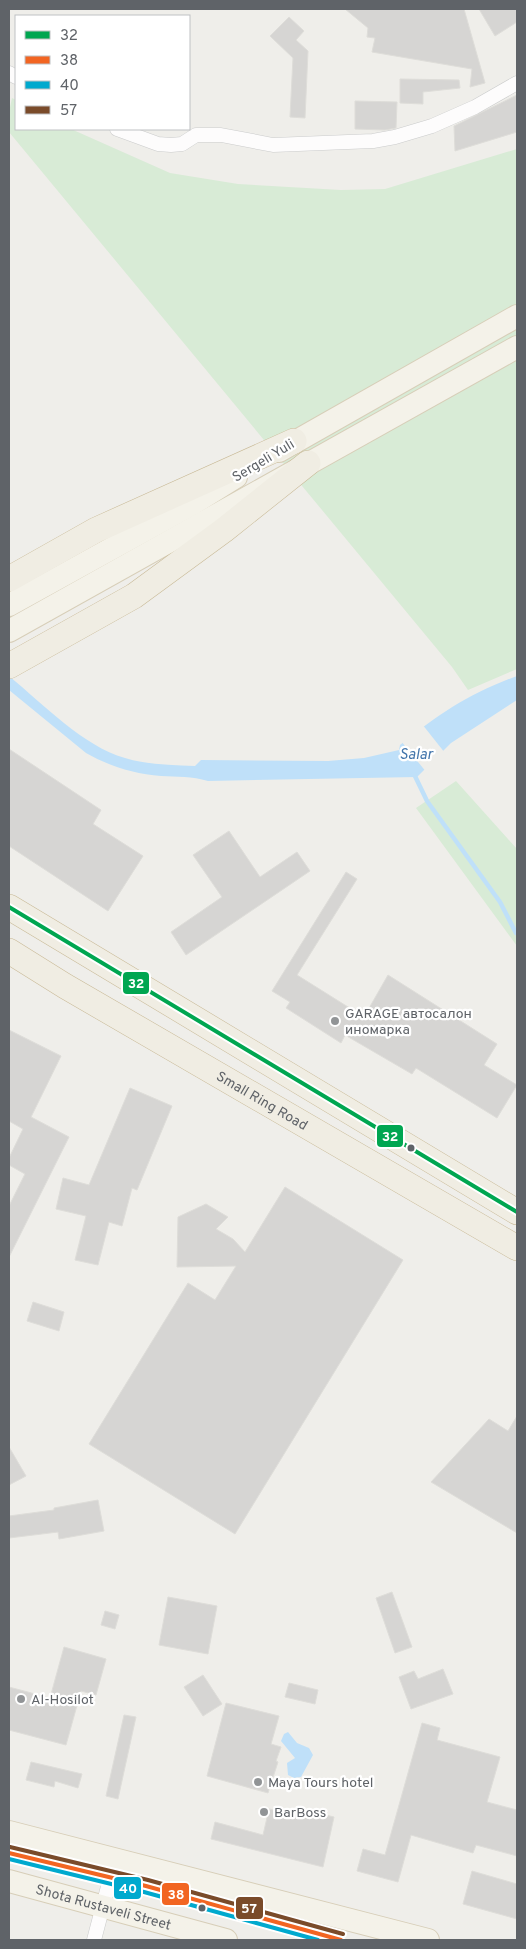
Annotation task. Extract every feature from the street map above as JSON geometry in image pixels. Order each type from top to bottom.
[{"type":"highway","points":[[9,579],[96,530],[294,441]]},
{"type":"highway","points":[[9,666],[134,596],[224,530],[308,463]]},
{"type":"highway","points":[[9,907],[517,1212]]},
{"type":"highway","name":"Small Ring Road","points":[[9,950],[65,986],[517,1248]]},
{"type":"highway","points":[[362,1159],[380,1130]]},
{"type":"main road","name":"Sergeli Yuli","points":[[9,605],[194,503],[294,441],[517,316]]},
{"type":"main road","name":"Sergeli Yuli","points":[[9,631],[517,347]]},
{"type":"main road","points":[[9,1832],[428,1940]]},
{"type":"main road","name":"Shota Rustaveli Street","points":[[9,1882],[226,1940]]},
{"type":"street","points":[[120,130],[158,144],[171,146],[182,144],[196,135],[221,135],[273,145],[373,141],[396,137],[432,126],[475,107],[517,83]]},
{"type":"street","points":[[94,1940],[115,1860]]},
{"type":"green space","points":[[12,98],[15,100],[15,130],[73,130],[170,173],[238,184],[341,190],[385,189],[517,149],[517,669],[468,690],[452,667],[9,132],[9,112]]},
{"type":"green space","points":[[456,781],[517,849],[517,946],[416,808]]},
{"type":"water","name":"Salar","points":[[9,676],[64,723],[109,752],[125,758],[151,763],[195,766],[201,760],[328,761],[364,758],[399,750],[400,745],[456,705],[484,690],[517,676],[517,700],[451,743],[417,777],[208,781],[190,777],[141,773],[122,769],[95,758],[86,753],[9,690]]},
{"type":"water","points":[[288,1732],[297,1743],[309,1748],[313,1755],[301,1777],[294,1778],[288,1775],[287,1763],[295,1758],[281,1741],[284,1734]]},
{"type":"pier","points":[[422,724],[445,753],[427,773],[401,741]]},
{"type":"building","points":[[345,9],[464,9],[485,83],[470,87],[472,69],[372,52],[375,38],[367,37],[368,28]]},
{"type":"building","points":[[479,9],[517,9],[517,22],[495,36]]},
{"type":"building","points":[[289,17],[304,31],[296,40],[308,51],[305,118],[290,117],[293,58],[270,36]]},
{"type":"building","points":[[400,79],[459,80],[460,88],[423,92],[423,104],[400,103]]},
{"type":"building","points":[[517,95],[517,132],[455,151],[454,126]]},
{"type":"building","points":[[355,101],[397,102],[396,128],[385,130],[355,129]]},
{"type":"building","points":[[9,749],[101,810],[93,824],[143,856],[108,911],[9,846]]},
{"type":"building","points":[[229,831],[260,877],[297,852],[310,871],[186,955],[171,932],[222,897],[193,855]]},
{"type":"building","points":[[346,872],[357,879],[297,975],[364,1017],[388,975],[497,1044],[484,1065],[517,1085],[497,1118],[416,1068],[412,1074],[345,1035],[341,1043],[286,1008],[290,1002],[272,991]]},
{"type":"building","points":[[9,1030],[61,1056],[31,1117],[69,1137],[9,1257],[9,1206],[25,1174],[9,1165],[9,1158],[23,1129],[9,1121]]},
{"type":"building","points":[[130,1088],[172,1106],[137,1190],[132,1188],[122,1226],[109,1222],[98,1265],[75,1260],[86,1216],[56,1209],[63,1178],[89,1185]]},
{"type":"building","points":[[285,1187],[403,1260],[235,1534],[89,1444],[188,1283],[215,1300],[236,1266],[177,1267],[178,1217],[206,1204],[228,1217],[216,1229],[233,1239],[245,1252]]},
{"type":"building","points":[[33,1302],[64,1312],[59,1331],[27,1321]]},
{"type":"building","points":[[517,1416],[517,1533],[431,1482],[489,1419],[508,1431]]},
{"type":"building","points":[[9,1447],[26,1476],[9,1485]]},
{"type":"building","points":[[98,1500],[104,1531],[59,1539],[58,1532],[9,1538],[9,1516],[54,1510],[54,1508]]},
{"type":"building","points":[[392,1592],[412,1647],[395,1653],[376,1598]]},
{"type":"building","points":[[168,1597],[217,1606],[208,1654],[159,1645]]},
{"type":"building","points":[[105,1611],[119,1615],[115,1629],[101,1625]]},
{"type":"building","points":[[64,1647],[106,1659],[96,1695],[81,1691],[66,1745],[9,1730],[9,1687],[50,1698]]},
{"type":"building","points":[[443,1669],[453,1694],[411,1709],[399,1677],[414,1671],[418,1679]]},
{"type":"building","points":[[203,1675],[222,1704],[203,1716],[184,1687]]},
{"type":"building","points":[[289,1683],[318,1690],[315,1704],[285,1697]]},
{"type":"building","points":[[226,1703],[279,1716],[271,1744],[281,1747],[268,1793],[207,1776]]},
{"type":"building","points":[[124,1715],[136,1717],[118,1799],[106,1796]]},
{"type":"building","points":[[422,1723],[440,1728],[437,1740],[500,1757],[487,1802],[517,1810],[517,1856],[476,1845],[473,1853],[411,1835],[398,1882],[357,1871],[363,1849],[385,1855]]},
{"type":"building","points":[[31,1762],[82,1774],[78,1788],[55,1781],[54,1787],[26,1780]]},
{"type":"building","points":[[269,1809],[307,1818],[309,1811],[334,1817],[323,1867],[211,1839],[215,1822],[263,1835]]},
{"type":"building","points":[[472,1871],[517,1884],[517,1919],[463,1904]]},
{"type":"waterway","points":[[414,774],[427,801],[500,902],[516,933]]},
{"type":"transit line","name":"32","points":[[9,907],[517,1212]]},
{"type":"transit line","name":"57","points":[[10,1847],[148,1880],[343,1934]]},
{"type":"transit line","name":"38","points":[[9,1853],[146,1886],[341,1940]]},
{"type":"transit line","name":"40","points":[[9,1859],[144,1892],[318,1940]]},
{"type":"place","name":"GARAGE автосалон иномарка","points":[[335,1021]]},
{"type":"place","name":"Al-Hosilot","points":[[21,1699]]},
{"type":"place","name":"Maya Tours hotel","points":[[258,1782]]},
{"type":"place","name":"BarBoss","points":[[264,1812]]}]
